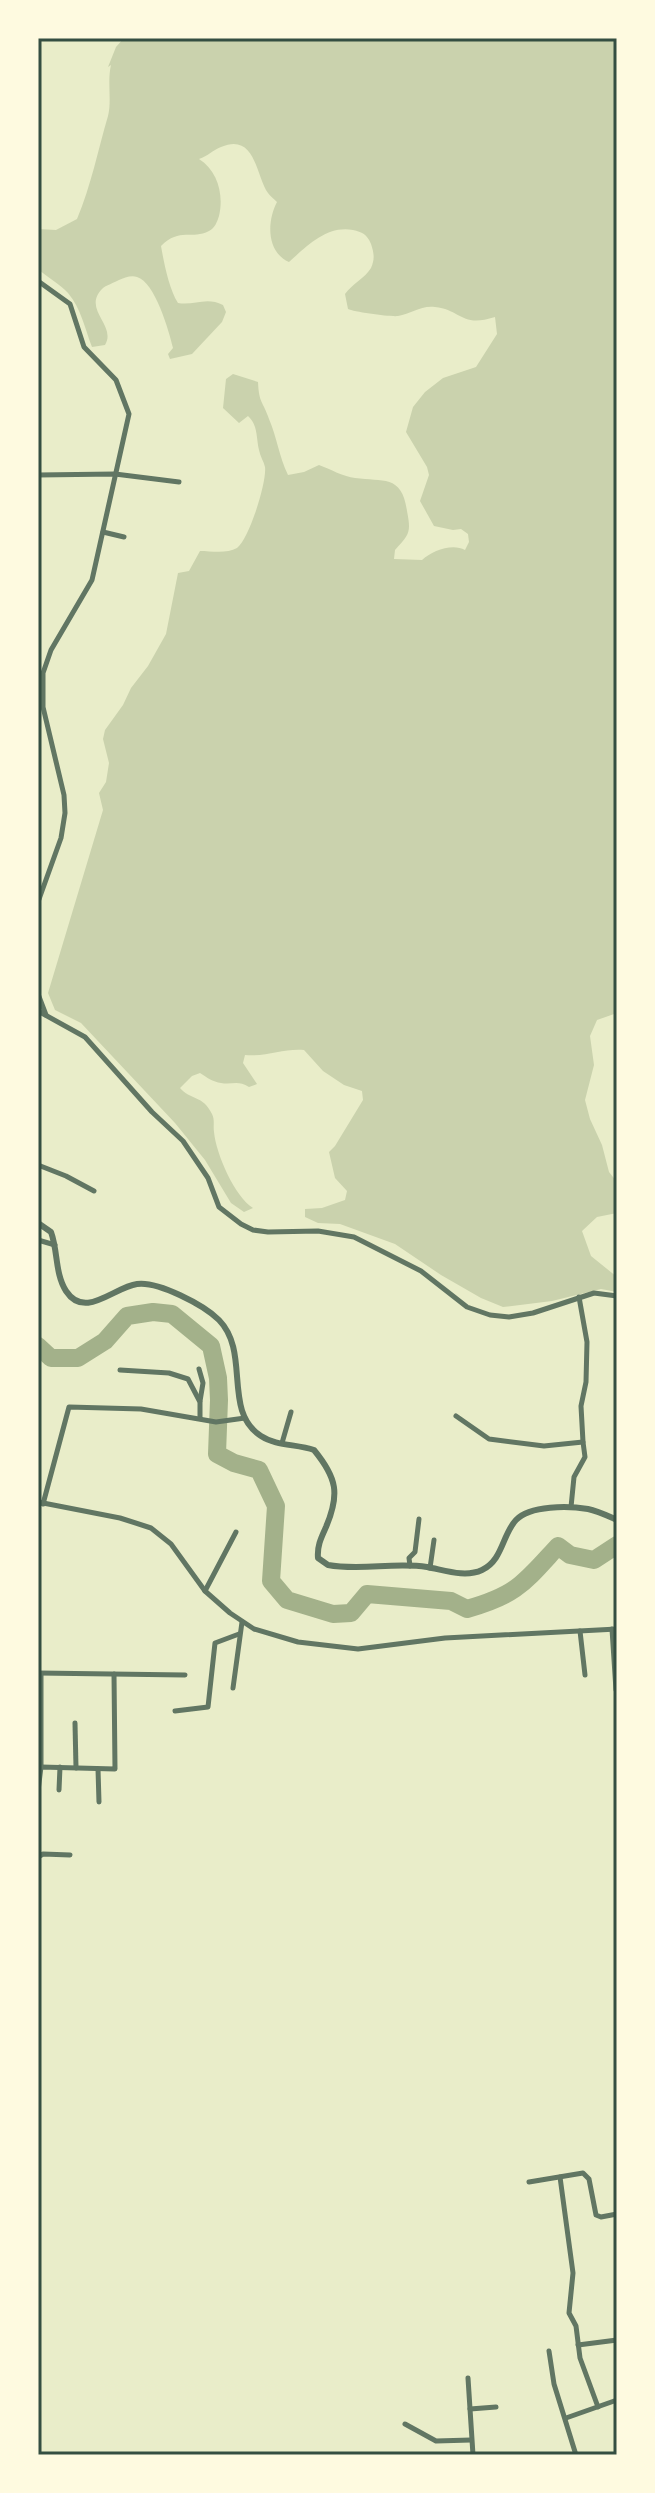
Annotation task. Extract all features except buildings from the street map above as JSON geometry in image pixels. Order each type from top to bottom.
[{"type":"street","points":[[38,281],[70,304],[84,347],[116,380],[127,404],[126,431],[92,580],[51,650],[43,673],[43,707],[64,795],[65,813],[61,838],[38,902]]},
{"type":"street","points":[[38,475],[115,474],[179,482]]},
{"type":"street","points":[[103,532],[124,537]]},
{"type":"street","points":[[38,994],[46,1015]]},
{"type":"street","points":[[38,1011],[85,1037],[152,1112],[183,1141],[208,1178],[219,1207],[241,1224],[268,1232],[318,1231],[354,1237],[421,1271],[467,1307],[490,1315],[518,1316],[600,1293],[617,1296]]},
{"type":"street","points":[[38,1165],[94,1191]]},
{"type":"street","points":[[38,1223],[50,1229],[63,1287],[79,1301],[93,1303],[127,1286],[144,1284],[164,1289],[199,1305],[220,1321],[238,1365],[238,1394],[245,1418],[263,1438],[283,1440],[314,1450],[332,1477],[337,1491],[336,1505],[317,1548],[318,1558],[328,1565],[409,1562],[431,1564],[463,1573],[481,1570],[498,1556],[516,1520],[535,1511],[572,1503],[617,1520]]},
{"type":"street","points":[[38,1240],[56,1246]]},
{"type":"street","points":[[572,1503],[574,1477],[585,1457],[581,1406],[586,1382],[587,1342],[579,1297]]},
{"type":"street","points":[[199,1369],[203,1383],[200,1418]]},
{"type":"street","points":[[120,1370],[176,1374],[188,1379],[200,1402]]},
{"type":"street","points":[[245,1418],[216,1422],[141,1409],[69,1407],[40,1503],[120,1518],[151,1528],[171,1544],[205,1591],[242,1621],[280,1638],[320,1647],[358,1649],[445,1638],[614,1629],[616,1690]]},
{"type":"street","points":[[283,1440],[291,1412]]},
{"type":"street","points":[[456,1416],[489,1439],[544,1446],[583,1442]]},
{"type":"street","points":[[409,1562],[415,1552],[419,1519]]},
{"type":"street","points":[[205,1591],[236,1532]]},
{"type":"street","points":[[431,1564],[434,1540]]},
{"type":"street","points":[[233,1688],[242,1621]]},
{"type":"street","points":[[580,1631],[585,1675]]},
{"type":"street","points":[[175,1711],[208,1707],[215,1643],[239,1634]]},
{"type":"street","points":[[38,1791],[41,1767],[39,1673],[185,1675]]},
{"type":"street","points":[[41,1767],[114,1770],[114,1674]]},
{"type":"street","points":[[75,1723],[76,1768]]},
{"type":"street","points":[[59,1790],[60,1767]]},
{"type":"street","points":[[98,1769],[99,1802]]},
{"type":"street","points":[[38,1857],[43,1854],[70,1855]]},
{"type":"street","points":[[529,2182],[586,2174],[596,2215],[617,2214]]},
{"type":"street","points":[[560,2177],[573,2273],[569,2313],[576,2326],[578,2345],[598,2407]]},
{"type":"street","points":[[578,2345],[617,2340]]},
{"type":"street","points":[[549,2351],[554,2384],[576,2455]]},
{"type":"street","points":[[468,2378],[473,2455]]},
{"type":"street","points":[[566,2418],[617,2400]]},
{"type":"street","points":[[470,2409],[496,2407]]},
{"type":"street","points":[[405,2424],[436,2441],[471,2440]]},
{"type":"green space","points":[[124,38],[617,38],[617,1013],[597,1020],[590,1036],[594,1065],[585,1100],[609,1172],[617,1182],[617,1213],[597,1217],[582,1231],[591,1256],[617,1277],[617,1292],[601,1289],[552,1301],[503,1307],[441,1275],[395,1244],[340,1224],[318,1223],[305,1217],[305,1209],[322,1208],[345,1200],[347,1191],[335,1178],[329,1152],[363,1100],[362,1091],[344,1085],[323,1071],[304,1050],[245,1055],[243,1063],[257,1084],[249,1087],[218,1082],[200,1073],[180,1088],[205,1104],[212,1114],[222,1163],[233,1185],[253,1208],[244,1212],[231,1203],[205,1160],[175,1123],[81,1023],[55,1010],[48,993],[103,810],[99,793],[106,782],[109,763],[103,739],[105,730],[166,634],[178,573],[189,571],[200,551],[224,552],[237,548],[247,534],[260,497],[265,467],[255,427],[248,416],[239,423],[223,408],[226,379],[233,374],[258,382],[260,399],[288,475],[319,465],[342,475],[396,485],[404,499],[409,528],[395,550],[394,559],[422,560],[442,549],[454,547],[465,550],[469,542],[468,534],[461,529],[434,526],[420,501],[429,475],[406,432],[413,407],[425,392],[443,378],[476,367],[497,334],[495,317],[468,319],[435,307],[394,316],[348,309],[345,294],[371,268],[374,259],[368,238],[362,233],[344,229],[318,238],[289,262],[281,257],[272,244],[270,227],[277,202],[264,186],[248,151],[233,144],[199,159],[211,170],[220,192],[219,216],[214,227],[203,233],[174,237],[161,246],[169,283],[178,303],[217,302],[223,305],[226,312],[222,322],[192,354],[170,359],[168,354],[173,348],[155,297],[144,281],[130,277],[106,286],[97,297],[97,311],[107,331],[107,338],[105,345],[92,347],[68,293],[38,269],[38,229],[56,230],[77,219],[108,116],[111,65],[108,67],[116,47]]},
{"type":"waterway","points":[[38,1346],[51,1358],[78,1358],[105,1341],[127,1316],[153,1312],[172,1314],[211,1346],[218,1378],[217,1454],[259,1470],[276,1506],[271,1581],[287,1600],[333,1614],[351,1613],[367,1594],[451,1601],[467,1609],[509,1593],[558,1546],[570,1555],[594,1560],[617,1545]]}]
